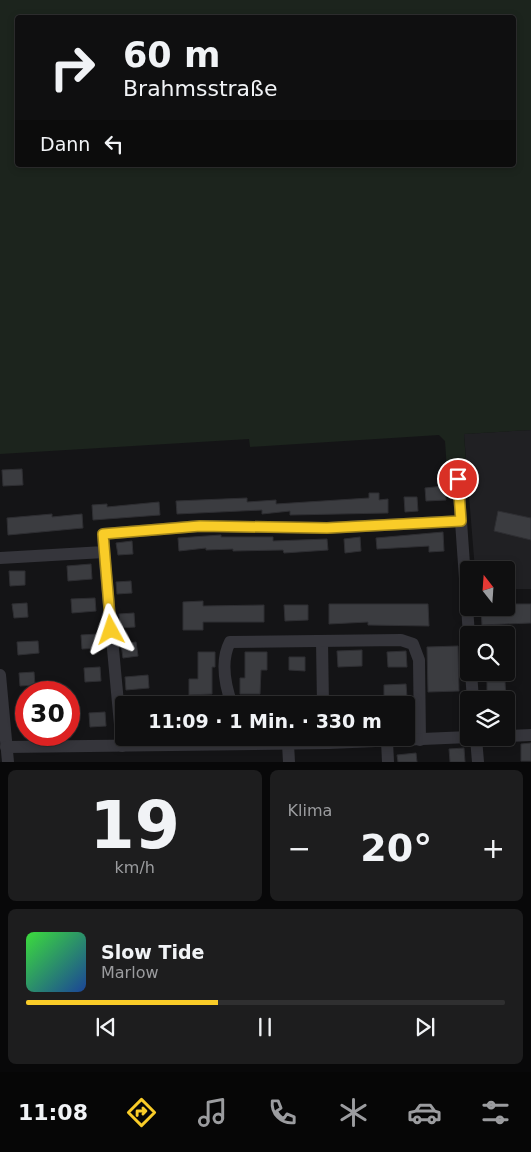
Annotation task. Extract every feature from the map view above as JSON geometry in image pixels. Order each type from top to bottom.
[{"type":"street","points":[[458,479],[468,626]]},
{"type":"street","points":[[117,696],[103,534],[200,526],[327,528],[461,521]]},
{"type":"street","points":[[0,558],[104,552]]},
{"type":"street","points":[[229,696],[226,687],[225,651],[230,642],[401,640],[413,644],[419,660],[420,740]]},
{"type":"street","points":[[322,641],[323,696]]},
{"type":"street","points":[[0,675],[8,762]]},
{"type":"street","points":[[515,735],[531,734]]},
{"type":"street","points":[[415,740],[460,738]]},
{"type":"street","points":[[6,747],[122,746]]},
{"type":"street","points":[[288,746],[288,762]]},
{"type":"street","points":[[387,746],[388,762]]},
{"type":"street","points":[[477,746],[478,762]]},
{"type":"shaded area","points":[[0,0],[531,0],[531,430],[464,434],[467,477],[447,470],[445,441],[439,435],[250,447],[249,439],[0,454]]},
{"type":"shaded area","points":[[531,430],[531,589],[515,589],[515,561],[474,561],[464,434]]},
{"type":"building","points":[[22,469],[23,485],[3,486],[2,470]]},
{"type":"building","points":[[444,486],[446,500],[426,501],[425,488]]},
{"type":"building","points":[[369,493],[379,493],[379,500],[388,499],[388,513],[290,515],[290,511],[262,514],[262,510],[177,514],[176,501],[247,498],[247,502],[276,500],[276,504],[369,498]]},
{"type":"building","points":[[404,497],[417,497],[418,511],[405,512]]},
{"type":"building","points":[[159,502],[160,515],[93,520],[92,505],[107,504],[107,507]]},
{"type":"building","points":[[498,511],[531,518],[531,540],[494,531]]},
{"type":"building","points":[[52,514],[52,517],[82,514],[83,528],[8,535],[7,518]]},
{"type":"building","points":[[443,532],[444,551],[429,552],[429,546],[377,549],[376,538]]},
{"type":"building","points":[[221,535],[221,537],[273,537],[273,541],[327,539],[328,550],[284,553],[283,550],[233,551],[233,549],[206,550],[206,548],[179,551],[178,538]]},
{"type":"building","points":[[360,537],[361,551],[345,553],[344,539]]},
{"type":"building","points":[[132,541],[133,554],[118,555],[116,543]]},
{"type":"building","points":[[91,564],[92,579],[68,581],[67,566]]},
{"type":"building","points":[[9,571],[25,571],[25,585],[10,586]]},
{"type":"building","points":[[131,581],[132,593],[117,594],[116,582]]},
{"type":"building","points":[[95,598],[96,611],[72,613],[71,599]]},
{"type":"building","points":[[203,601],[203,606],[264,605],[264,622],[203,622],[203,630],[183,630],[183,602]]},
{"type":"building","points":[[27,603],[28,617],[14,618],[12,604]]},
{"type":"building","points":[[329,604],[428,604],[429,626],[368,625],[368,622],[329,624]]},
{"type":"building","points":[[515,604],[531,604],[531,623],[482,625],[481,616],[515,616]]},
{"type":"building","points":[[284,605],[308,605],[308,620],[285,621]]},
{"type":"building","points":[[134,613],[135,627],[120,628],[119,614]]},
{"type":"building","points":[[98,634],[99,648],[82,649],[81,635]]},
{"type":"building","points":[[38,641],[39,653],[18,655],[17,642]]},
{"type":"building","points":[[136,642],[138,656],[123,658],[121,644]]},
{"type":"building","points":[[458,646],[459,691],[428,692],[427,647]]},
{"type":"building","points":[[362,650],[362,666],[338,667],[337,651]]},
{"type":"building","points":[[406,651],[407,667],[388,667],[387,652]]},
{"type":"building","points":[[198,652],[215,652],[215,667],[212,667],[212,694],[189,695],[189,679],[198,679]]},
{"type":"building","points":[[245,652],[267,652],[267,670],[261,670],[260,694],[240,694],[240,678],[245,678]]},
{"type":"building","points":[[289,657],[305,657],[305,671],[289,670]]},
{"type":"building","points":[[100,667],[101,681],[85,682],[84,668]]},
{"type":"building","points":[[34,672],[35,681],[20,681],[19,673]]},
{"type":"building","points":[[148,675],[149,688],[126,690],[125,677]]},
{"type":"building","points":[[487,682],[505,682],[506,691],[487,691]]},
{"type":"building","points":[[406,684],[407,696],[384,696],[384,685]]},
{"type":"building","points":[[105,712],[106,726],[90,727],[89,713]]},
{"type":"building","points":[[531,743],[531,761],[521,761],[521,744]]},
{"type":"building","points":[[464,748],[465,762],[450,762],[449,749]]},
{"type":"building","points":[[416,753],[417,762],[398,762],[397,755]]},
{"type":"route","points":[[111,630],[103,534],[200,526],[327,528],[461,521],[458,479]]}]
